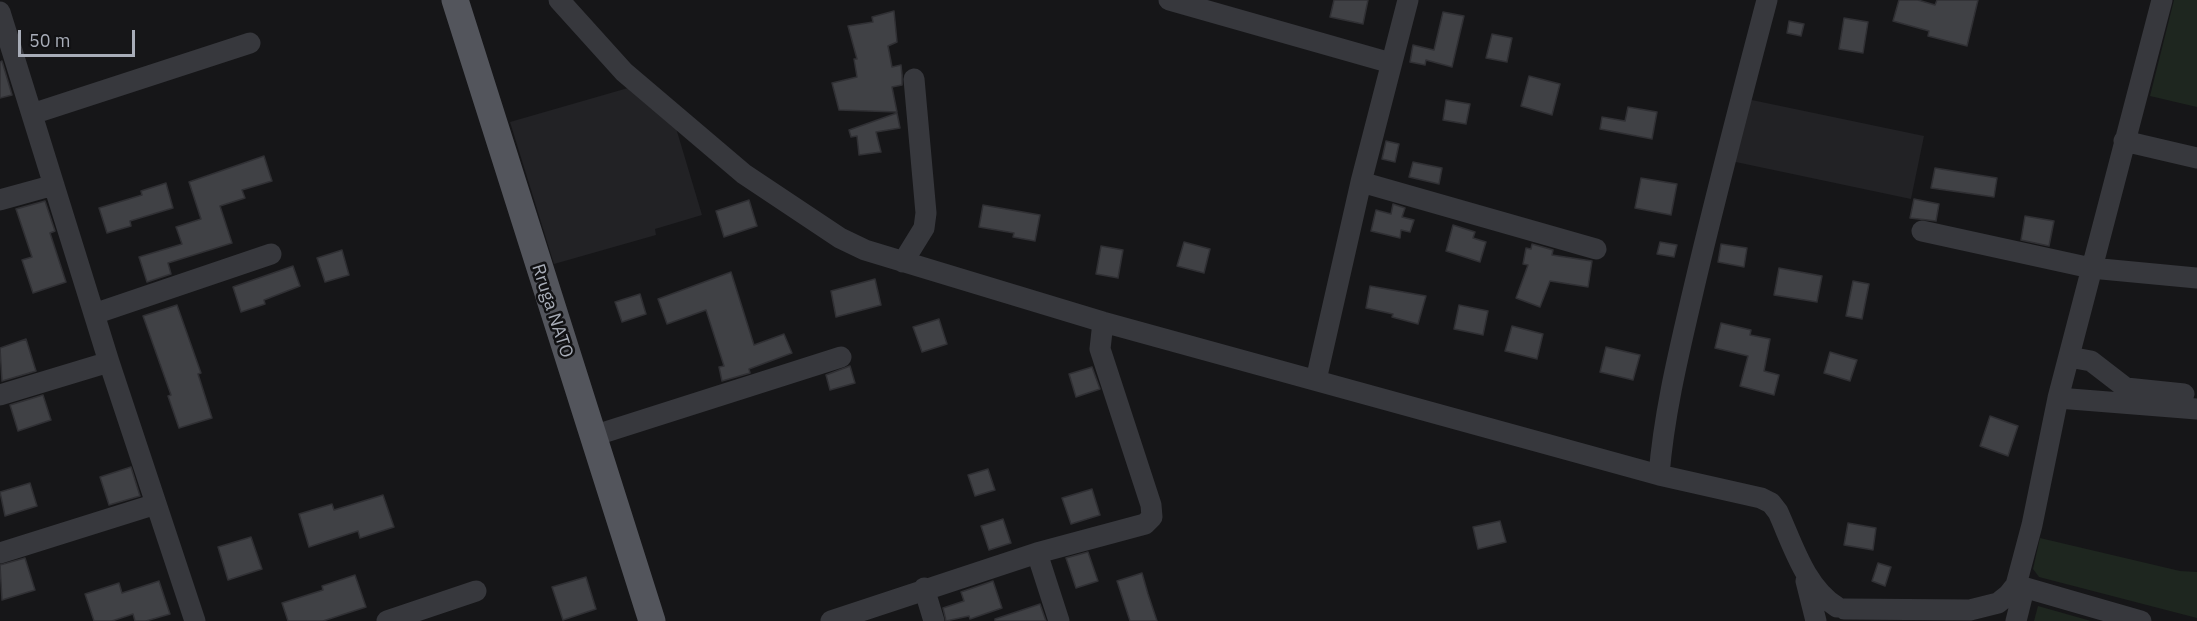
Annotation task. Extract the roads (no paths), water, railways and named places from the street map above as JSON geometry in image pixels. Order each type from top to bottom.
[{"type":"main road","name":"Rruga NATO","points":[[455,0],[652,621]]},
{"type":"street","points":[[559,0],[624,72],[744,174],[840,238],[903,262],[1103,322],[1659,475],[1761,498],[1771,503],[1778,512],[1814,587],[1826,600],[1845,612]]},
{"type":"street","points":[[1168,0],[1391,63]]},
{"type":"street","points":[[1316,380],[1361,182],[1408,0]]},
{"type":"street","points":[[1659,475],[1663,431],[1672,381],[1706,235],[1767,0]]},
{"type":"street","points":[[2016,621],[2020,587],[2058,398],[2163,0]]},
{"type":"street","points":[[0,12],[109,362],[195,621]]},
{"type":"street","points":[[32,114],[250,43]]},
{"type":"street","points":[[903,262],[924,228],[926,213],[914,79]]},
{"type":"street","points":[[2124,141],[2197,158]]},
{"type":"street","points":[[1361,182],[1596,249]]},
{"type":"street","points":[[0,200],[54,185]]},
{"type":"street","points":[[1922,231],[2091,268],[2197,279]]},
{"type":"street","points":[[94,314],[272,254]]},
{"type":"street","points":[[831,621],[924,588],[1037,553],[1145,524],[1152,517],[1151,505],[1100,349],[1103,322]]},
{"type":"street","points":[[592,436],[841,357]]},
{"type":"street","points":[[2069,357],[2091,361],[2126,388],[2197,395]]},
{"type":"street","points":[[0,395],[109,362]]},
{"type":"street","points":[[2058,398],[2197,409]]},
{"type":"street","points":[[0,553],[156,504]]},
{"type":"street","points":[[1037,553],[1059,621]]},
{"type":"street","points":[[1801,563],[1817,621]]},
{"type":"street","points":[[1817,621],[1824,611],[1986,607],[2020,587],[2141,621]]},
{"type":"street","points":[[924,588],[934,621]]},
{"type":"street","points":[[387,621],[476,591]]},
{"type":"street","points":[[1882,621],[1918,610]]}]
